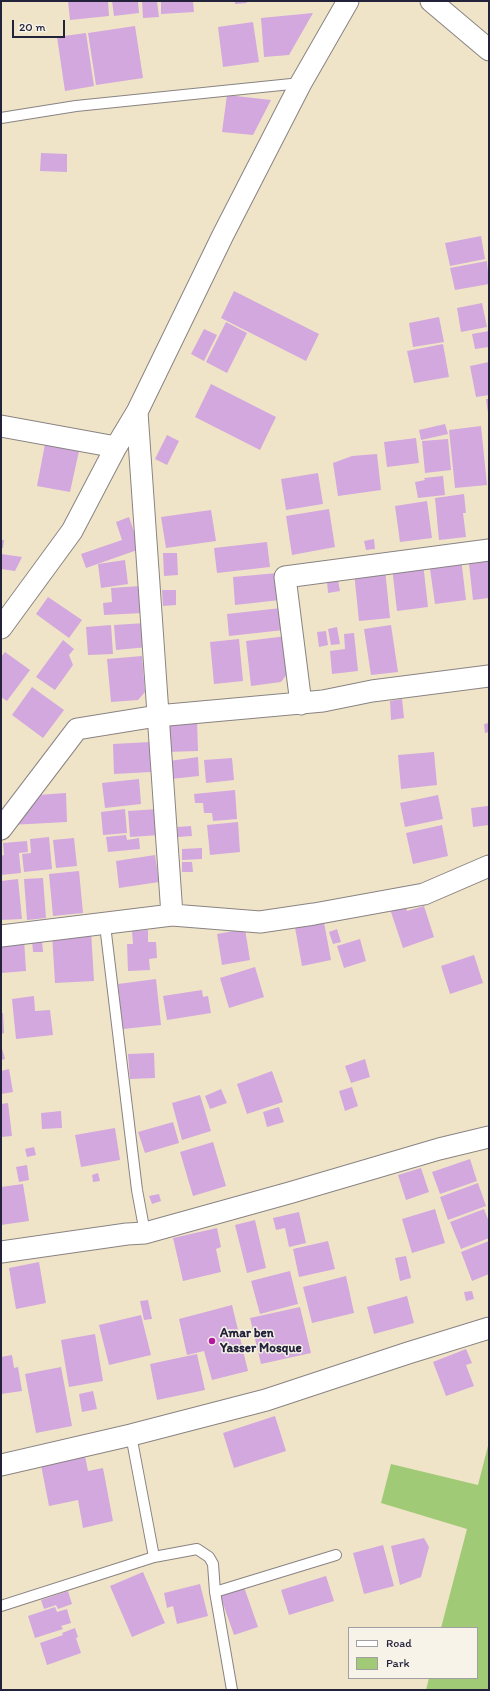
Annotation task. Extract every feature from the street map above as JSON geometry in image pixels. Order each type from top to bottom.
[{"type":"street","points":[[1,628],[72,532],[116,447],[137,412],[223,236],[301,83],[348,1]]},
{"type":"street","points":[[431,1],[489,50]]},
{"type":"street","points":[[137,412],[172,915]]},
{"type":"street","points":[[1,426],[116,447]]},
{"type":"street","points":[[301,704],[285,577],[489,550]]},
{"type":"street","points":[[1,829],[77,729],[157,716],[301,704],[372,691],[489,676]]},
{"type":"street","points":[[1,936],[105,925],[172,915],[260,922],[314,914],[424,894],[489,866]]},
{"type":"street","points":[[1,1252],[127,1234],[145,1233],[439,1149],[489,1137]]},
{"type":"street","points":[[1,1465],[130,1435],[266,1400],[489,1328]]},
{"type":"lane","points":[[1,118],[76,106],[301,83]]},
{"type":"lane","points":[[105,925],[137,1190],[145,1233]]},
{"type":"lane","points":[[130,1435],[154,1557]]},
{"type":"lane","points":[[1,1606],[154,1557],[196,1549],[209,1557],[214,1564],[215,1592],[232,1690]]},
{"type":"lane","points":[[215,1592],[336,1555]]},
{"type":"green space","points":[[489,1442],[489,1690],[426,1690],[429,1679],[478,1679],[478,1627],[441,1627],[467,1529],[381,1503],[391,1464],[478,1485]]},
{"type":"building","points":[[68,1],[108,1],[109,16],[70,20]]},
{"type":"building","points":[[112,1],[138,1],[139,13],[114,16]]},
{"type":"building","points":[[142,1],[157,1],[159,17],[143,18]]},
{"type":"building","points":[[161,1],[193,1],[194,12],[161,14]]},
{"type":"building","points":[[235,1],[246,1],[247,3],[235,4]]},
{"type":"building","points":[[313,13],[289,55],[264,57],[261,18]]},
{"type":"building","points":[[253,22],[259,62],[223,67],[218,27]]},
{"type":"building","points":[[135,26],[143,78],[96,85],[88,33]]},
{"type":"building","points":[[86,33],[94,86],[65,91],[57,37]]},
{"type":"building","points":[[227,95],[271,100],[253,135],[222,132]]},
{"type":"building","points":[[41,153],[67,154],[67,172],[40,171]]},
{"type":"building","points":[[481,236],[485,259],[450,266],[445,243]]},
{"type":"building","points":[[487,261],[489,284],[455,290],[450,268]]},
{"type":"building","points":[[234,291],[319,334],[306,361],[221,318]]},
{"type":"building","points":[[482,303],[487,327],[461,332],[457,308]]},
{"type":"building","points":[[439,317],[444,342],[413,347],[409,323]]},
{"type":"building","points":[[226,322],[247,333],[227,373],[206,362]]},
{"type":"building","points":[[204,329],[217,335],[204,361],[191,354]]},
{"type":"building","points":[[489,331],[489,347],[475,349],[472,334]]},
{"type":"building","points":[[443,344],[449,377],[414,383],[407,351]]},
{"type":"building","points":[[489,362],[489,395],[476,397],[470,366]]},
{"type":"building","points":[[211,384],[276,417],[260,450],[195,417]]},
{"type":"building","points":[[486,399],[489,399],[489,413],[488,413]]},
{"type":"building","points":[[445,424],[448,434],[421,440],[419,430]]},
{"type":"building","points":[[481,426],[487,485],[455,488],[449,430]]},
{"type":"building","points":[[167,435],[179,441],[167,465],[155,459]]},
{"type":"building","points":[[416,438],[419,463],[387,467],[384,442]]},
{"type":"building","points":[[448,439],[451,470],[425,473],[422,441]]},
{"type":"building","points":[[45,444],[79,451],[70,492],[37,486]]},
{"type":"building","points":[[377,454],[381,490],[338,496],[333,463],[352,456]]},
{"type":"building","points":[[318,473],[323,504],[286,510],[281,479]]},
{"type":"building","points":[[443,476],[445,495],[418,498],[415,482],[425,480],[424,478]]},
{"type":"building","points":[[464,494],[466,513],[463,513],[466,537],[439,540],[435,498]]},
{"type":"building","points":[[427,501],[432,538],[400,542],[395,506]]},
{"type":"building","points":[[329,509],[335,547],[292,555],[286,516]]},
{"type":"building","points":[[211,510],[216,541],[166,548],[161,517]]},
{"type":"building","points":[[129,517],[140,549],[86,568],[81,554],[122,540],[116,522]]},
{"type":"building","points":[[374,539],[375,549],[366,550],[364,541]]},
{"type":"building","points":[[1,540],[4,540],[3,548],[1,548]]},
{"type":"building","points":[[267,542],[270,567],[217,573],[214,548]]},
{"type":"building","points":[[489,552],[489,598],[473,600],[468,555]]},
{"type":"building","points":[[163,553],[177,553],[178,575],[164,576]]},
{"type":"building","points":[[1,554],[22,557],[15,571],[1,569]]},
{"type":"building","points":[[461,558],[466,600],[435,604],[429,562]]},
{"type":"building","points":[[125,560],[128,584],[101,588],[98,564]]},
{"type":"building","points":[[423,563],[428,607],[397,611],[392,567]]},
{"type":"building","points":[[385,569],[390,618],[359,621],[354,572]]},
{"type":"building","points":[[278,573],[280,600],[235,605],[233,577]]},
{"type":"building","points":[[338,580],[340,591],[328,593],[327,581]]},
{"type":"building","points":[[141,586],[143,613],[104,615],[103,603],[112,602],[111,588]]},
{"type":"building","points":[[162,590],[176,590],[176,605],[163,606]]},
{"type":"building","points":[[48,597],[82,620],[69,638],[36,614]]},
{"type":"building","points":[[281,608],[284,630],[229,636],[227,614]]},
{"type":"building","points":[[146,623],[148,647],[116,650],[114,625]]},
{"type":"building","points":[[111,625],[113,654],[88,655],[86,627]]},
{"type":"building","points":[[391,625],[398,672],[371,675],[364,629]]},
{"type":"building","points":[[337,627],[340,644],[331,645],[328,629]]},
{"type":"building","points":[[326,631],[328,645],[319,647],[317,632]]},
{"type":"building","points":[[354,633],[358,671],[332,674],[330,651],[345,649],[344,634]]},
{"type":"building","points":[[287,636],[291,669],[281,682],[251,686],[246,641]]},
{"type":"building","points":[[239,639],[243,681],[214,684],[210,642]]},
{"type":"building","points":[[63,640],[74,649],[69,655],[73,665],[55,690],[36,677]]},
{"type":"building","points":[[5,652],[30,670],[7,701],[1,697],[1,657]]},
{"type":"building","points":[[142,656],[145,692],[138,700],[111,702],[107,659]]},
{"type":"building","points":[[32,687],[64,710],[43,738],[12,715]]},
{"type":"building","points":[[402,699],[404,718],[391,720],[390,701]]},
{"type":"building","points":[[197,720],[198,751],[167,752],[166,721]]},
{"type":"building","points":[[489,723],[489,732],[485,733],[484,724]]},
{"type":"building","points":[[150,742],[151,772],[114,774],[113,744]]},
{"type":"building","points":[[434,752],[437,785],[401,789],[398,755]]},
{"type":"building","points":[[198,757],[199,776],[171,779],[169,761]]},
{"type":"building","points":[[232,758],[234,780],[206,783],[204,760]]},
{"type":"building","points":[[139,779],[141,804],[105,808],[102,783]]},
{"type":"building","points":[[235,790],[237,819],[213,821],[212,813],[204,813],[203,803],[195,803],[194,794]]},
{"type":"building","points":[[66,793],[67,822],[10,825],[38,795]]},
{"type":"building","points":[[438,795],[443,819],[405,827],[400,803]]},
{"type":"building","points":[[488,806],[489,825],[473,827],[471,808]]},
{"type":"building","points":[[125,809],[127,833],[103,835],[101,812]]},
{"type":"building","points":[[158,809],[160,835],[130,837],[128,811]]},
{"type":"building","points":[[238,822],[240,852],[210,855],[207,825]]},
{"type":"building","points":[[442,825],[448,856],[413,864],[406,833]]},
{"type":"building","points":[[191,826],[192,836],[178,837],[177,827]]},
{"type":"building","points":[[126,835],[127,840],[139,838],[140,849],[108,852],[106,837]]},
{"type":"building","points":[[49,837],[52,869],[24,872],[22,854],[31,853],[30,839]]},
{"type":"building","points":[[74,838],[77,866],[56,868],[53,840]]},
{"type":"building","points":[[27,841],[28,852],[19,853],[21,873],[1,875],[1,856],[4,855],[3,843]]},
{"type":"building","points":[[202,848],[202,859],[182,860],[182,849]]},
{"type":"building","points":[[155,855],[159,882],[119,888],[116,861]]},
{"type":"building","points":[[182,862],[192,862],[193,872],[182,872]]},
{"type":"building","points":[[79,871],[83,913],[53,916],[49,874]]},
{"type":"building","points":[[43,878],[46,918],[27,920],[24,879]]},
{"type":"building","points":[[18,879],[22,919],[1,920],[1,881]]},
{"type":"building","points":[[405,904],[407,911],[424,906],[434,937],[403,948],[390,909]]},
{"type":"building","points":[[323,917],[331,960],[302,966],[294,922]]},
{"type":"building","points":[[245,929],[250,960],[222,965],[217,934]]},
{"type":"building","points":[[337,929],[341,942],[333,944],[329,932]]},
{"type":"building","points":[[148,930],[148,942],[156,942],[157,958],[149,959],[150,970],[128,971],[127,944],[133,944],[132,931]]},
{"type":"building","points":[[91,931],[94,981],[55,983],[52,934]]},
{"type":"building","points":[[24,939],[26,971],[1,973],[1,941]]},
{"type":"building","points":[[360,939],[366,961],[344,968],[337,946]]},
{"type":"building","points":[[32,940],[42,940],[43,952],[33,952]]},
{"type":"building","points":[[474,955],[483,983],[450,994],[441,966]]},
{"type":"building","points":[[255,967],[264,997],[229,1008],[220,978]]},
{"type":"building","points":[[156,979],[161,1025],[123,1029],[118,984]]},
{"type":"building","points":[[202,990],[203,997],[208,996],[211,1013],[167,1020],[163,996]]},
{"type":"building","points":[[34,996],[35,1011],[50,1010],[53,1035],[16,1039],[12,999]]},
{"type":"building","points":[[1,1013],[3,1013],[4,1033],[1,1034]]},
{"type":"building","points":[[1,1045],[5,1059],[1,1060]]},
{"type":"building","points":[[154,1053],[155,1078],[130,1079],[128,1054]]},
{"type":"building","points":[[365,1059],[370,1077],[351,1083],[345,1066]]},
{"type":"building","points":[[9,1069],[13,1092],[1,1094],[1,1071]]},
{"type":"building","points":[[272,1071],[283,1102],[247,1114],[237,1084]]},
{"type":"building","points":[[352,1087],[358,1106],[345,1111],[339,1091]]},
{"type":"building","points":[[221,1089],[227,1103],[210,1109],[205,1096]]},
{"type":"building","points":[[200,1095],[211,1131],[182,1140],[172,1103]]},
{"type":"building","points":[[8,1103],[12,1136],[1,1137],[1,1104]]},
{"type":"building","points":[[279,1107],[284,1122],[267,1127],[263,1112]]},
{"type":"building","points":[[61,1111],[62,1128],[42,1129],[41,1113]]},
{"type":"building","points":[[173,1122],[179,1143],[145,1153],[138,1132]]},
{"type":"building","points":[[115,1128],[120,1160],[81,1167],[75,1135]]},
{"type":"building","points":[[213,1142],[226,1186],[193,1196],[180,1152]]},
{"type":"building","points":[[34,1147],[36,1155],[27,1157],[25,1149]]},
{"type":"building","points":[[470,1159],[477,1181],[440,1194],[432,1172]]},
{"type":"building","points":[[27,1165],[29,1180],[19,1182],[16,1167]]},
{"type":"building","points":[[421,1168],[429,1192],[406,1200],[398,1175]]},
{"type":"building","points":[[98,1173],[100,1181],[93,1182],[92,1175]]},
{"type":"building","points":[[478,1183],[486,1206],[448,1220],[440,1197]]},
{"type":"building","points":[[23,1184],[29,1221],[1,1225],[1,1187]]},
{"type":"building","points":[[159,1194],[161,1201],[152,1204],[149,1196]]},
{"type":"building","points":[[435,1209],[445,1243],[412,1253],[402,1219]]},
{"type":"building","points":[[484,1209],[489,1222],[489,1238],[461,1249],[450,1222]]},
{"type":"building","points":[[299,1212],[306,1243],[289,1247],[285,1228],[276,1230],[273,1218]]},
{"type":"building","points":[[255,1220],[266,1268],[247,1273],[235,1225]]},
{"type":"building","points":[[217,1228],[221,1247],[216,1249],[221,1272],[183,1281],[173,1238]]},
{"type":"building","points":[[328,1241],[335,1269],[299,1277],[293,1249]]},
{"type":"building","points":[[489,1241],[489,1274],[472,1281],[461,1252]]},
{"type":"building","points":[[406,1256],[411,1278],[400,1281],[395,1258]]},
{"type":"building","points":[[39,1262],[46,1303],[16,1309],[9,1268]]},
{"type":"building","points":[[290,1271],[298,1304],[260,1314],[251,1281]]},
{"type":"building","points":[[346,1276],[354,1313],[312,1323],[303,1287]]},
{"type":"building","points":[[472,1291],[474,1299],[466,1301],[464,1292]]},
{"type":"building","points":[[407,1296],[414,1323],[374,1334],[367,1307]]},
{"type":"building","points":[[148,1300],[152,1319],[144,1320],[140,1301]]},
{"type":"building","points":[[232,1305],[248,1371],[212,1380],[204,1351],[187,1355],[179,1319]]},
{"type":"building","points":[[300,1307],[311,1353],[261,1364],[250,1318]]},
{"type":"building","points":[[141,1315],[151,1355],[109,1365],[99,1325]]},
{"type":"building","points":[[95,1334],[103,1381],[69,1387],[61,1340]]},
{"type":"building","points":[[466,1349],[472,1363],[466,1365],[474,1386],[446,1396],[433,1362]]},
{"type":"building","points":[[197,1354],[205,1390],[157,1400],[150,1364]]},
{"type":"building","points":[[12,1355],[14,1368],[18,1367],[22,1391],[1,1394],[1,1357]]},
{"type":"building","points":[[61,1367],[72,1426],[36,1433],[25,1374]]},
{"type":"building","points":[[93,1391],[97,1409],[82,1412],[79,1394]]},
{"type":"building","points":[[275,1416],[286,1451],[234,1468],[223,1433]]},
{"type":"building","points":[[85,1456],[88,1471],[103,1468],[113,1521],[83,1528],[78,1500],[49,1506],[41,1465]]},
{"type":"building","points":[[424,1538],[429,1547],[421,1577],[400,1585],[391,1546]]},
{"type":"building","points":[[383,1545],[394,1586],[364,1594],[353,1553]]},
{"type":"building","points":[[143,1572],[165,1623],[132,1637],[110,1586]]},
{"type":"building","points":[[326,1576],[334,1601],[289,1615],[281,1590]]},
{"type":"building","points":[[200,1584],[208,1616],[177,1624],[173,1606],[167,1608],[164,1593]]},
{"type":"building","points":[[244,1587],[258,1627],[234,1635],[220,1595]]},
{"type":"building","points":[[68,1591],[72,1604],[58,1609],[56,1605],[44,1609],[41,1600]]},
{"type":"building","points":[[55,1607],[57,1612],[67,1609],[71,1623],[61,1626],[63,1629],[35,1638],[28,1616]]},
{"type":"building","points":[[75,1628],[78,1637],[76,1638],[81,1653],[47,1665],[40,1643],[63,1635],[62,1633]]},
{"type":"place","name":"Amar ben Yasser Mosque","points":[[212,1341]]}]
